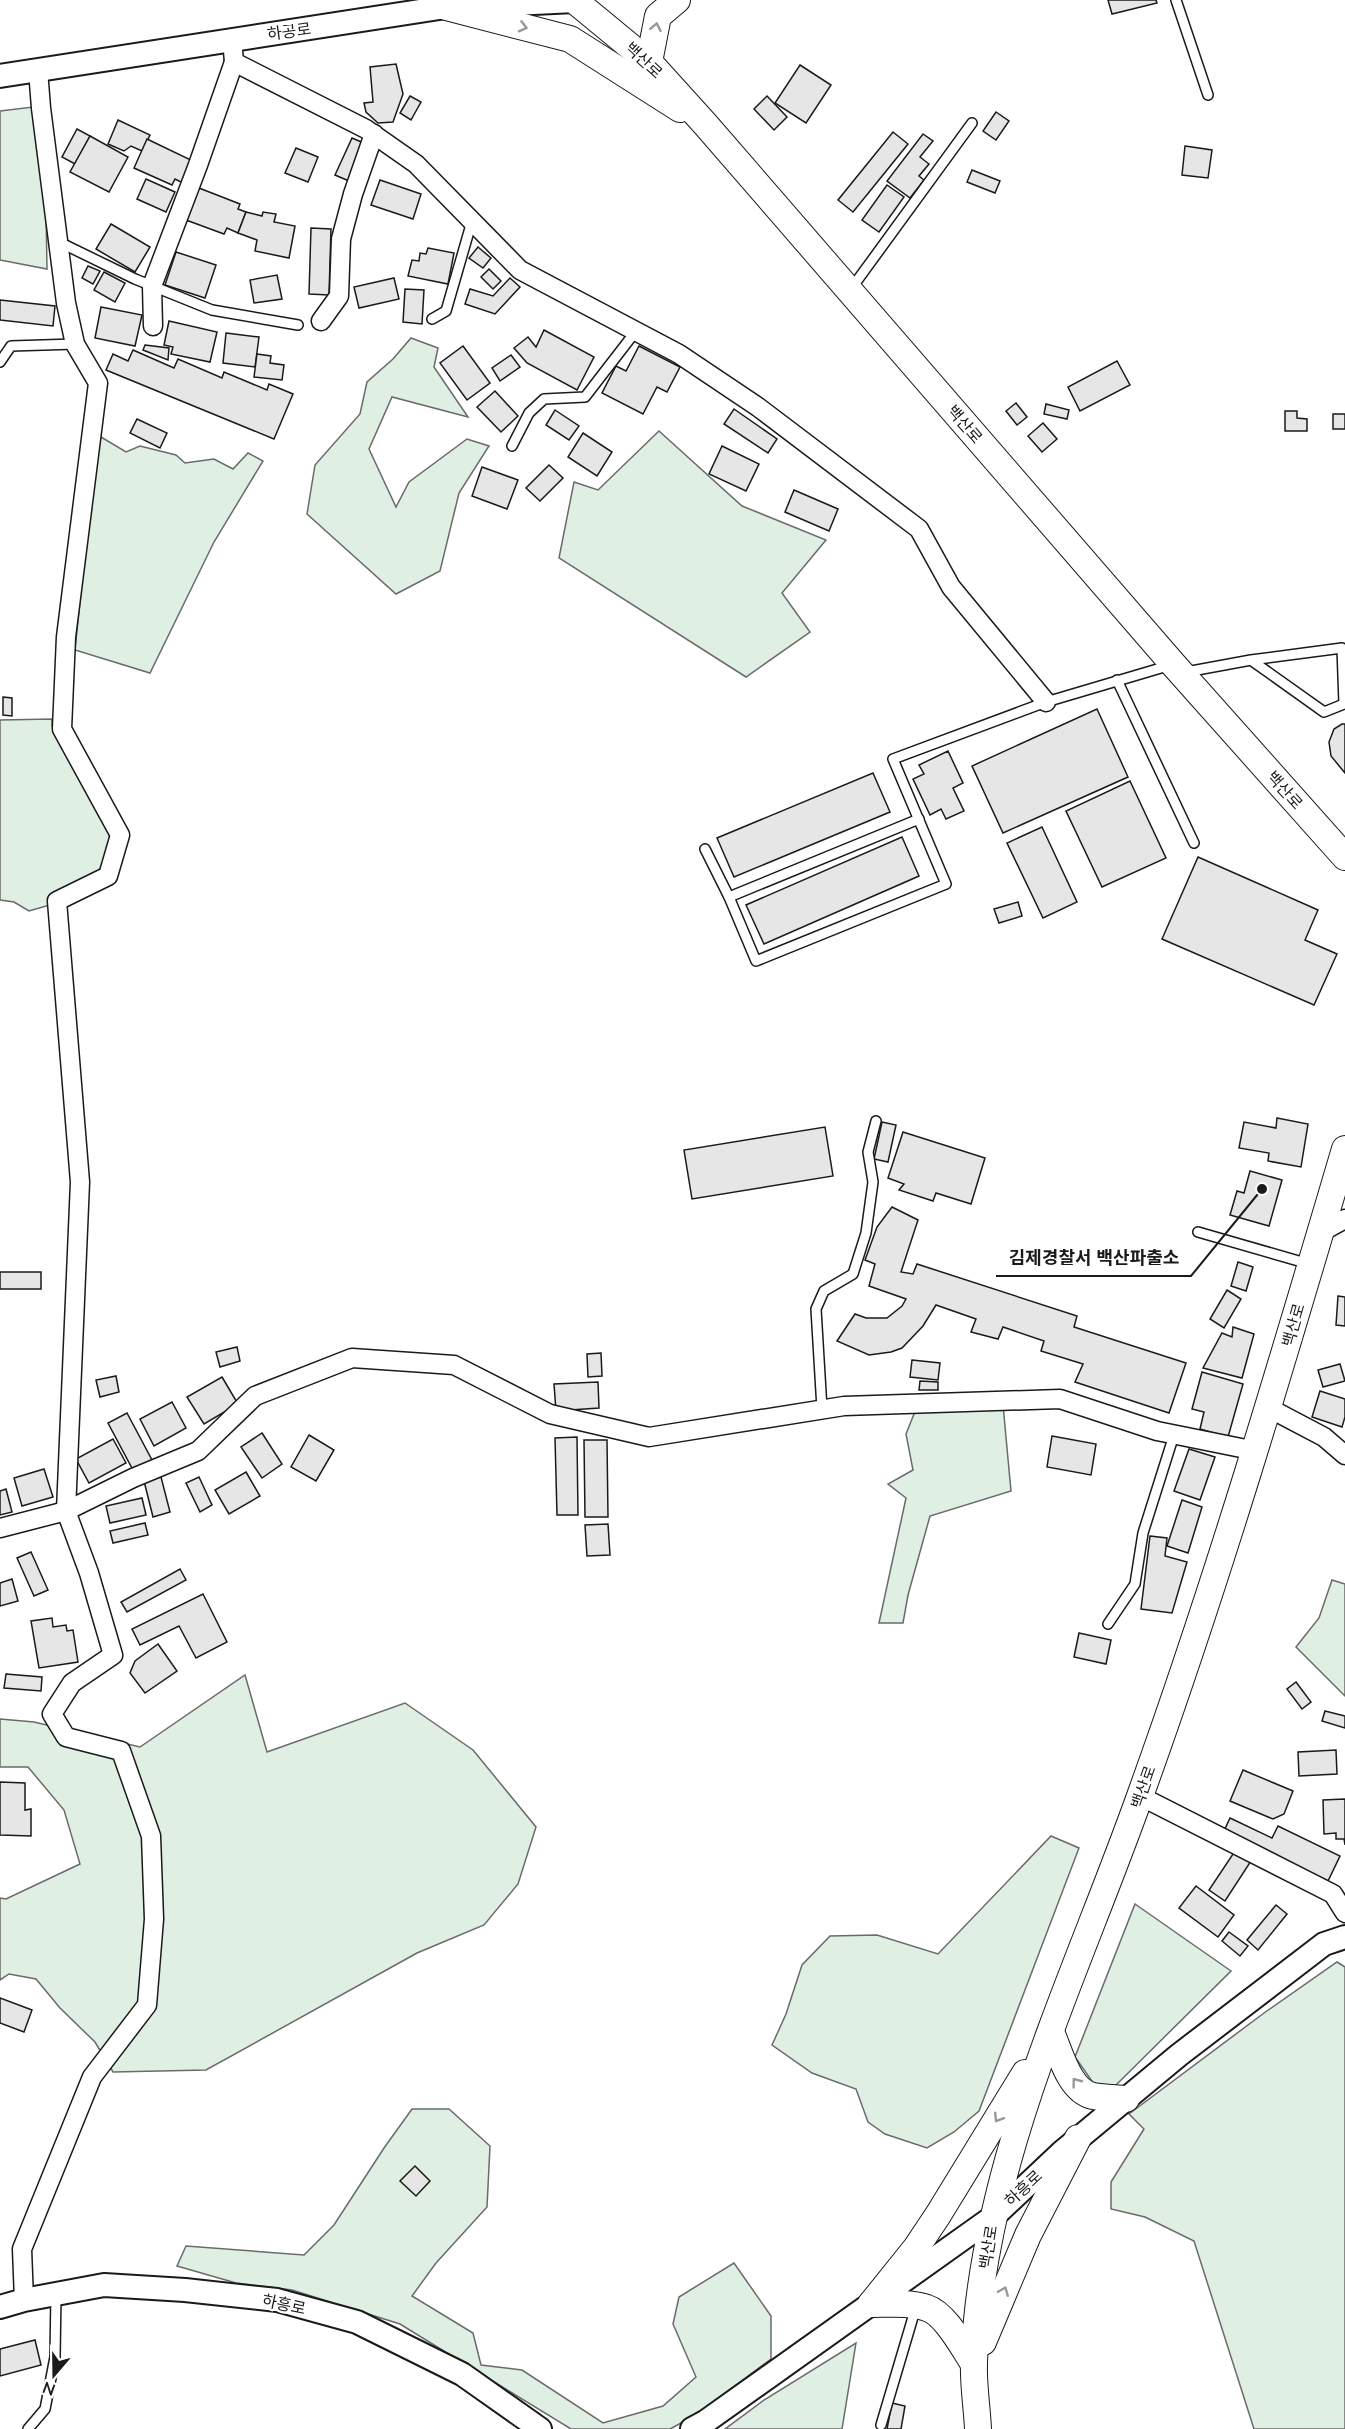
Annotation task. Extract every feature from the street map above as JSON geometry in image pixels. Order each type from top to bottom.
[{"type":"main road","name":"백산로","points":[[577,0],[649,62],[706,125],[1177,669],[1345,857]]},
{"type":"main road","points":[[649,62],[658,16],[677,0]]},
{"type":"main road","points":[[446,8],[570,39],[706,125]]},
{"type":"main road","name":"백산로","points":[[978,2429],[974,2364],[980,2299],[993,2217],[1021,2119],[1051,2032],[1140,1796],[1256,1451],[1345,1149]]},
{"type":"main road","points":[[1051,2032],[1070,2075],[1079,2089],[1092,2096],[1126,2098]]},
{"type":"main road","points":[[871,2304],[916,2248],[938,2215],[1051,2032]]},
{"type":"main road","points":[[974,2364],[1028,2235],[1078,2138]]},
{"type":"main road","points":[[871,2304],[917,2305],[929,2308],[941,2315],[974,2364]]},
{"type":"street","name":"하공로","points":[[0,76],[446,8],[577,0]]},
{"type":"street","points":[[153,326],[152,286],[234,62],[232,39]]},
{"type":"street","points":[[234,62],[375,134],[416,164],[520,270],[679,354],[758,407],[919,529],[951,587],[1046,702]]},
{"type":"street","points":[[24,2300],[22,2249],[92,2077],[147,2005],[154,1919],[151,1836],[121,1751],[66,1737],[52,1714],[72,1683],[113,1655],[89,1573],[66,1511],[80,1182],[57,901],[108,876],[120,835],[62,729],[66,637],[98,383],[75,344],[66,303],[38,70]]},
{"type":"street","points":[[321,321],[339,296],[341,239],[353,194],[375,134]]},
{"type":"street","points":[[1321,1232],[1345,1219]]},
{"type":"street","points":[[0,1528],[66,1511],[133,1478],[198,1451],[255,1395],[352,1359],[454,1365],[550,1414],[649,1437],[844,1406],[1060,1399],[1157,1431],[1256,1451]]},
{"type":"street","points":[[1269,1408],[1324,1437],[1345,1455]]},
{"type":"street","points":[[1140,1796],[1333,1894],[1345,1913]]},
{"type":"street","name":"하흥로","points":[[692,2429],[993,2217],[1078,2138],[1179,2055],[1324,1944],[1345,1937]]},
{"type":"street","name":"하흥로","points":[[0,2307],[24,2300],[104,2285],[185,2290],[277,2300],[357,2322],[452,2368],[540,2429]]},
{"type":"lane","points":[[1176,0],[1208,95]]},
{"type":"lane","points":[[850,291],[972,123]]},
{"type":"lane","points":[[432,320],[446,311],[472,221]]},
{"type":"lane","points":[[58,241],[135,279],[212,310],[298,325]]},
{"type":"lane","points":[[512,446],[529,413],[544,399],[585,398],[636,331]]},
{"type":"lane","points":[[0,362],[11,346],[75,344]]},
{"type":"lane","points":[[705,849],[729,897],[756,961],[946,884],[893,759],[1046,702],[1118,681],[1177,669],[1342,648],[1344,704],[1324,712],[1251,660]]},
{"type":"lane","points":[[1118,681],[1194,843]]},
{"type":"lane","points":[[729,897],[919,819]]},
{"type":"lane","points":[[822,1409],[816,1309],[824,1291],[853,1274],[860,1253],[866,1233],[873,1182],[867,1152],[876,1121]]},
{"type":"lane","points":[[1198,1232],[1311,1264]]},
{"type":"lane","points":[[1108,1624],[1135,1584],[1143,1533],[1159,1476],[1174,1435]]},
{"type":"lane","points":[[28,2429],[45,2409],[55,2357],[56,2294]]},
{"type":"lane","points":[[881,2425],[917,2305]]},
{"type":"green space","points":[[33,107],[46,211],[47,269],[0,260],[0,111]]},
{"type":"green space","points":[[411,338],[438,348],[434,367],[468,417],[392,397],[369,449],[396,507],[409,482],[467,439],[489,446],[459,493],[440,571],[396,594],[307,514],[315,465],[360,414],[367,382],[393,359]]},
{"type":"green space","points":[[659,431],[742,506],[826,540],[782,593],[810,632],[746,677],[559,558],[574,482],[598,490]]},
{"type":"green space","points":[[101,437],[126,452],[140,446],[176,455],[185,463],[214,459],[233,469],[248,453],[263,461],[214,542],[150,673],[75,650],[94,466]]},
{"type":"green space","points":[[52,719],[52,726],[75,743],[110,831],[108,852],[88,894],[29,911],[14,902],[0,900],[0,720]]},
{"type":"green space","points":[[1003,1405],[1011,1491],[930,1516],[908,1595],[903,1623],[879,1623],[906,1498],[888,1484],[913,1470],[906,1434],[916,1409]]},
{"type":"green space","points":[[1332,1580],[1345,1584],[1345,1696],[1296,1647],[1319,1618]]},
{"type":"green space","points":[[245,1675],[267,1752],[405,1703],[473,1750],[536,1827],[518,1884],[484,1925],[417,1953],[206,2070],[113,2072],[95,2042],[60,2008],[36,1979],[9,1974],[0,1980],[0,1898],[6,1899],[80,1864],[64,1810],[28,1767],[0,1767],[0,1719],[34,1722],[140,1747]]},
{"type":"green space","points":[[1051,1836],[1079,1848],[979,2111],[954,2132],[927,2148],[885,2134],[868,2122],[856,2089],[812,2073],[772,2045],[786,2014],[802,1965],[830,1936],[877,1935],[938,1954]]},
{"type":"green space","points":[[1135,1904],[1231,1971],[1115,2086],[1094,2084],[1075,2057]]},
{"type":"green space","points":[[1337,1962],[1345,1967],[1345,2429],[1254,2429],[1194,2241],[1145,2217],[1111,2209],[1111,2182],[1144,2129],[1129,2114],[1264,2013]]},
{"type":"green space","points":[[412,2109],[449,2109],[490,2146],[487,2207],[436,2263],[412,2296],[473,2333],[481,2365],[522,2370],[603,2423],[663,2406],[696,2377],[673,2324],[679,2297],[734,2263],[771,2316],[771,2359],[696,2415],[670,2429],[571,2429],[400,2324],[292,2290],[236,2283],[177,2266],[186,2246],[304,2255],[334,2225]]},
{"type":"green space","points":[[856,2343],[842,2429],[725,2429],[764,2400]]},
{"type":"building","points":[[1108,0],[1156,0],[1157,3],[1112,14]]},
{"type":"building","points":[[396,64],[403,94],[393,122],[378,123],[366,112],[364,103],[373,102],[370,67]]},
{"type":"building","points":[[800,65],[831,85],[806,123],[775,103]]},
{"type":"building","points":[[410,96],[421,102],[411,120],[400,113]]},
{"type":"building","points":[[767,96],[787,117],[774,130],[754,109]]},
{"type":"building","points":[[996,112],[1009,121],[996,140],[983,131]]},
{"type":"building","points":[[118,120],[150,135],[142,151],[131,146],[124,151],[108,144]]},
{"type":"building","points":[[77,129],[90,136],[75,164],[62,157]]},
{"type":"building","points":[[893,132],[908,144],[853,212],[838,200]]},
{"type":"building","points":[[923,134],[933,141],[920,157],[929,164],[919,176],[924,180],[910,198],[887,181]]},
{"type":"building","points":[[90,136],[128,157],[109,192],[70,172]]},
{"type":"building","points":[[352,138],[366,144],[349,181],[335,175]]},
{"type":"building","points":[[147,139],[195,162],[185,184],[175,179],[172,185],[134,168]]},
{"type":"building","points":[[1185,146],[1212,150],[1208,178],[1182,175]]},
{"type":"building","points":[[296,148],[318,157],[308,182],[285,173]]},
{"type":"building","points":[[972,170],[1000,181],[995,193],[967,182]]},
{"type":"building","points":[[146,179],[175,192],[166,212],[137,199]]},
{"type":"building","points":[[380,180],[421,194],[413,219],[371,205]]},
{"type":"building","points":[[887,185],[904,197],[879,232],[862,220]]},
{"type":"building","points":[[199,188],[240,204],[238,209],[246,212],[238,233],[227,228],[224,234],[186,220]]},
{"type":"building","points":[[246,212],[262,216],[263,212],[276,214],[274,222],[295,226],[289,258],[255,251],[257,240],[238,233]]},
{"type":"building","points":[[111,224],[150,247],[135,272],[96,249]]},
{"type":"building","points":[[311,228],[331,229],[329,295],[309,294]]},
{"type":"building","points":[[478,247],[491,258],[483,268],[469,258]]},
{"type":"building","points":[[428,248],[454,253],[448,284],[408,276],[412,260],[419,261],[420,253],[426,254]]},
{"type":"building","points":[[176,252],[216,265],[205,298],[165,285]]},
{"type":"building","points":[[88,266],[100,271],[93,284],[82,278]]},
{"type":"building","points":[[489,269],[501,281],[493,289],[481,277]]},
{"type":"building","points":[[104,272],[125,283],[115,302],[94,290]]},
{"type":"building","points":[[277,275],[282,299],[254,303],[250,280]]},
{"type":"building","points":[[394,278],[399,299],[359,308],[354,287]]},
{"type":"building","points":[[510,278],[520,287],[495,314],[465,304],[470,289],[493,296]]},
{"type":"building","points":[[405,289],[424,290],[422,324],[403,322]]},
{"type":"building","points":[[0,300],[55,306],[53,326],[0,320]]},
{"type":"building","points":[[101,307],[142,315],[135,346],[95,338]]},
{"type":"building","points":[[169,321],[217,332],[210,362],[171,354],[173,347],[164,345]]},
{"type":"building","points":[[544,330],[594,357],[577,390],[527,363],[514,348],[528,337],[536,347]]},
{"type":"building","points":[[226,333],[259,337],[255,367],[223,363]]},
{"type":"building","points":[[145,345],[169,348],[168,360],[143,350]]},
{"type":"building","points":[[463,346],[490,383],[467,400],[440,363]]},
{"type":"building","points":[[639,346],[680,367],[667,392],[657,387],[643,414],[602,393],[616,366],[626,371]]},
{"type":"building","points":[[133,350],[174,368],[178,359],[222,378],[224,372],[267,390],[269,384],[293,394],[274,439],[106,370],[113,354],[128,361]]},
{"type":"building","points":[[257,354],[271,356],[270,363],[284,365],[282,380],[254,377]]},
{"type":"building","points":[[511,355],[520,367],[500,381],[492,368]]},
{"type":"building","points":[[1117,361],[1130,385],[1080,411],[1068,387]]},
{"type":"building","points":[[495,391],[518,416],[501,432],[477,407]]},
{"type":"building","points":[[1016,403],[1027,417],[1017,425],[1006,411]]},
{"type":"building","points":[[1046,404],[1069,410],[1067,419],[1044,414]]},
{"type":"building","points":[[734,409],[777,439],[768,453],[724,424]]},
{"type":"building","points":[[555,410],[579,426],[569,440],[546,425]]},
{"type":"building","points":[[1285,411],[1297,411],[1297,418],[1307,419],[1307,431],[1285,431]]},
{"type":"building","points":[[1333,414],[1345,414],[1345,429],[1333,429]]},
{"type":"building","points":[[137,419],[167,433],[160,448],[130,433]]},
{"type":"building","points":[[1043,423],[1057,439],[1042,452],[1028,436]]},
{"type":"building","points":[[583,433],[612,452],[597,476],[568,457]]},
{"type":"building","points":[[722,446],[759,464],[746,491],[709,474]]},
{"type":"building","points":[[549,465],[563,478],[540,501],[526,488]]},
{"type":"building","points":[[482,467],[518,480],[507,509],[472,496]]},
{"type":"building","points":[[794,490],[838,509],[829,531],[785,512]]},
{"type":"building","points":[[3,697],[12,698],[12,716],[3,715]]},
{"type":"building","points":[[1097,709],[1128,777],[1003,833],[972,766]]},
{"type":"building","points":[[1345,724],[1345,773],[1331,756],[1329,742],[1334,729]]},
{"type":"building","points":[[948,751],[963,783],[953,788],[964,811],[946,819],[941,809],[930,815],[913,779],[924,774],[919,765]]},
{"type":"building","points":[[873,773],[890,812],[734,877],[717,838]]},
{"type":"building","points":[[1130,781],[1166,858],[1102,887],[1066,811]]},
{"type":"building","points":[[1042,827],[1077,902],[1043,918],[1007,843]]},
{"type":"building","points":[[902,837],[919,876],[764,944],[746,905]]},
{"type":"building","points":[[1198,857],[1318,910],[1305,940],[1337,954],[1314,1005],[1162,939]]},
{"type":"building","points":[[1018,902],[1022,916],[999,923],[994,909]]},
{"type":"building","points":[[1277,1118],[1308,1124],[1301,1167],[1268,1161],[1269,1153],[1239,1148],[1244,1122],[1276,1128]]},
{"type":"building","points":[[882,1122],[896,1125],[888,1162],[874,1159]]},
{"type":"building","points":[[825,1127],[833,1176],[692,1199],[684,1150]]},
{"type":"building","points":[[903,1132],[985,1158],[971,1204],[936,1193],[933,1201],[899,1190],[904,1184],[888,1178]]},
{"type":"building","points":[[1250,1171],[1282,1180],[1269,1226],[1230,1215],[1237,1191],[1244,1193]]},
{"type":"building","points":[[892,1207],[918,1220],[901,1272],[913,1274],[917,1264],[1077,1316],[1074,1327],[1186,1363],[1169,1413],[1075,1382],[1083,1364],[1041,1351],[1044,1341],[1003,1327],[998,1339],[971,1332],[976,1319],[936,1305],[923,1326],[902,1348],[891,1352],[869,1355],[837,1341],[855,1314],[866,1318],[887,1318],[902,1306],[906,1299],[869,1286],[875,1264],[865,1260],[877,1227]]},
{"type":"building","points":[[1238,1262],[1253,1267],[1246,1291],[1231,1286]]},
{"type":"building","points":[[0,1272],[41,1272],[41,1289],[0,1289]]},
{"type":"building","points":[[1227,1290],[1241,1299],[1224,1328],[1210,1319]]},
{"type":"building","points":[[1338,1296],[1345,1297],[1345,1326],[1336,1325]]},
{"type":"building","points":[[1233,1327],[1254,1334],[1242,1378],[1203,1368],[1222,1333],[1232,1337]]},
{"type":"building","points":[[237,1347],[240,1361],[220,1367],[216,1352]]},
{"type":"building","points":[[601,1353],[602,1376],[588,1377],[587,1354]]},
{"type":"building","points":[[912,1360],[940,1363],[938,1380],[910,1377]]},
{"type":"building","points":[[1340,1364],[1345,1381],[1323,1387],[1318,1370]]},
{"type":"building","points":[[1202,1372],[1243,1384],[1228,1437],[1200,1429],[1204,1412],[1192,1409]]},
{"type":"building","points":[[116,1376],[119,1392],[100,1397],[96,1380]]},
{"type":"building","points":[[222,1377],[238,1404],[204,1424],[187,1397]]},
{"type":"building","points":[[920,1381],[938,1382],[938,1390],[919,1390]]},
{"type":"building","points":[[598,1382],[599,1408],[556,1411],[554,1384]]},
{"type":"building","points":[[1320,1391],[1345,1399],[1345,1417],[1342,1427],[1312,1417]]},
{"type":"building","points":[[172,1402],[186,1428],[154,1446],[140,1419]]},
{"type":"building","points":[[127,1413],[152,1460],[133,1470],[108,1423]]},
{"type":"building","points":[[262,1433],[282,1464],[262,1478],[241,1447]]},
{"type":"building","points":[[309,1435],[334,1450],[316,1481],[291,1467]]},
{"type":"building","points":[[1052,1436],[1096,1444],[1091,1475],[1047,1467]]},
{"type":"building","points":[[577,1437],[578,1515],[557,1515],[555,1438]]},
{"type":"building","points":[[113,1439],[126,1463],[89,1483],[76,1459]]},
{"type":"building","points":[[584,1440],[607,1440],[608,1517],[585,1517]]},
{"type":"building","points":[[1189,1449],[1215,1457],[1200,1500],[1174,1491]]},
{"type":"building","points":[[44,1469],[53,1497],[22,1506],[14,1478]]},
{"type":"building","points":[[246,1472],[260,1496],[229,1514],[215,1490]]},
{"type":"building","points":[[161,1477],[170,1512],[153,1517],[144,1481]]},
{"type":"building","points":[[199,1477],[212,1505],[200,1512],[186,1483]]},
{"type":"building","points":[[6,1489],[12,1512],[0,1515],[0,1491]]},
{"type":"building","points":[[142,1498],[146,1515],[110,1523],[106,1506]]},
{"type":"building","points":[[1182,1500],[1202,1507],[1188,1553],[1167,1546]]},
{"type":"building","points":[[145,1523],[148,1535],[113,1543],[110,1531]]},
{"type":"building","points":[[608,1524],[610,1555],[587,1556],[585,1525]]},
{"type":"building","points":[[1150,1536],[1167,1538],[1165,1556],[1187,1562],[1172,1613],[1141,1609]]},
{"type":"building","points":[[31,1552],[48,1590],[34,1596],[17,1558]]},
{"type":"building","points":[[180,1569],[186,1580],[127,1612],[121,1602]]},
{"type":"building","points":[[12,1579],[18,1601],[0,1606],[0,1583]]},
{"type":"building","points":[[203,1594],[227,1642],[196,1658],[179,1626],[140,1645],[132,1629]]},
{"type":"building","points":[[52,1618],[53,1627],[66,1625],[67,1631],[73,1630],[78,1662],[39,1668],[31,1621]]},
{"type":"building","points":[[1079,1633],[1111,1640],[1106,1664],[1074,1657]]},
{"type":"building","points":[[158,1644],[177,1671],[145,1693],[130,1673],[135,1661]]},
{"type":"building","points":[[6,1674],[42,1677],[41,1691],[4,1688]]},
{"type":"building","points":[[1296,1682],[1311,1702],[1302,1709],[1287,1689]]},
{"type":"building","points":[[1325,1711],[1345,1716],[1345,1728],[1322,1721]]},
{"type":"building","points":[[1336,1750],[1337,1774],[1299,1776],[1298,1752]]},
{"type":"building","points":[[1243,1770],[1293,1791],[1284,1814],[1273,1819],[1230,1801]]},
{"type":"building","points":[[0,1782],[25,1783],[25,1810],[31,1809],[31,1836],[0,1835]]},
{"type":"building","points":[[1345,1799],[1345,1845],[1344,1839],[1336,1839],[1336,1833],[1324,1834],[1323,1800]]},
{"type":"building","points":[[1230,1818],[1272,1838],[1278,1826],[1340,1856],[1328,1881],[1224,1831]]},
{"type":"building","points":[[1235,1851],[1251,1861],[1225,1901],[1209,1890]]},
{"type":"building","points":[[1196,1886],[1234,1915],[1218,1937],[1179,1908]]},
{"type":"building","points":[[1276,1905],[1287,1914],[1258,1950],[1247,1940]]},
{"type":"building","points":[[1229,1932],[1248,1946],[1240,1956],[1222,1941]]},
{"type":"building","points":[[0,1998],[32,2010],[24,2032],[0,2023]]},
{"type":"building","points":[[415,2166],[430,2181],[416,2196],[400,2181]]},
{"type":"building","points":[[35,2340],[41,2365],[0,2376],[0,2349]]},
{"type":"building","points":[[892,2403],[905,2406],[901,2429],[887,2429]]},
{"type":"place","name":"김제경찰서 백산파출소","points":[[1262,1189]]}]
